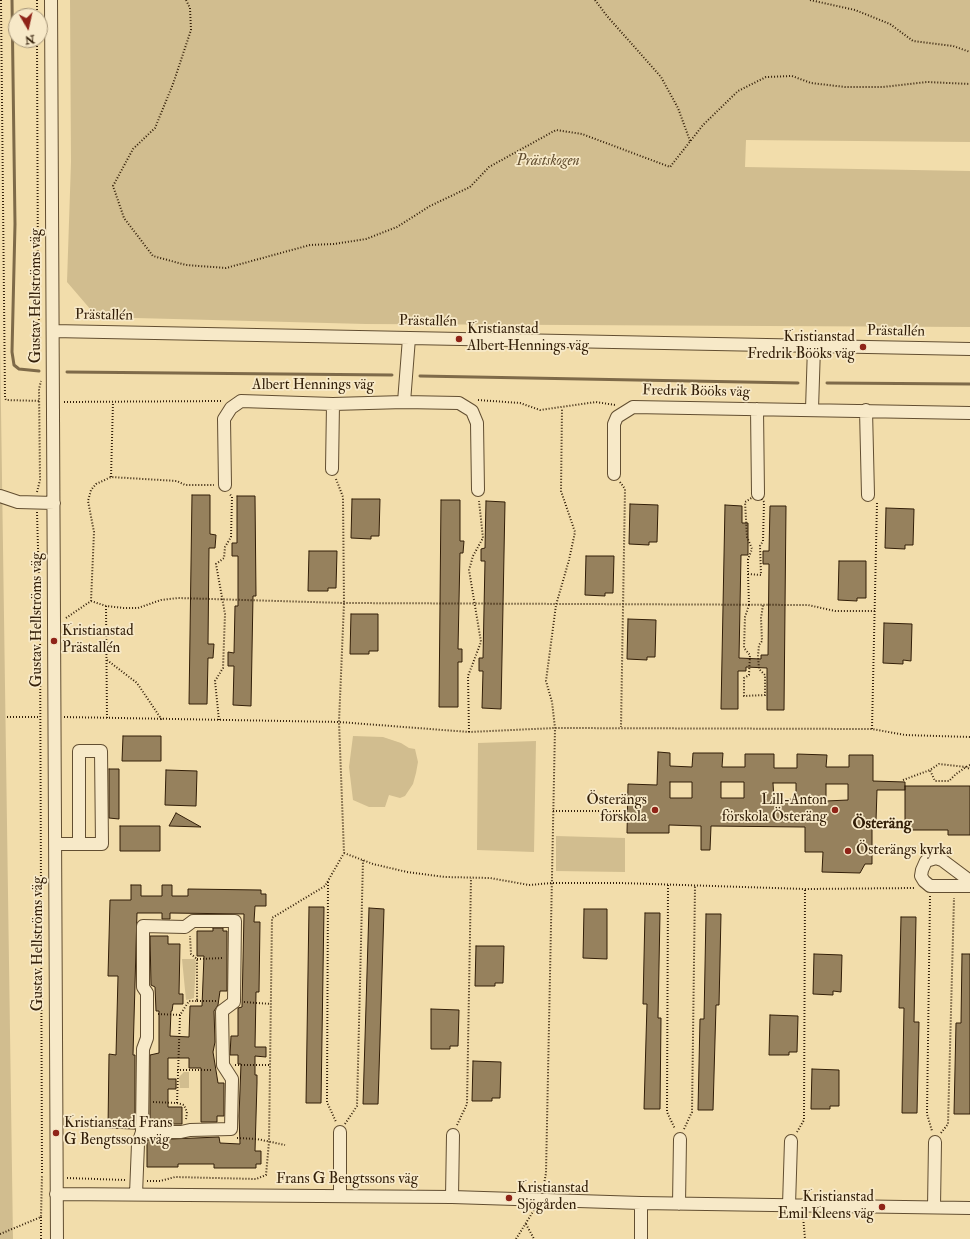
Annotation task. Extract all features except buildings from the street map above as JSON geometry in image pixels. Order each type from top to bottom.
[{"type":"street","name":"Gustav Hellströms väg","points":[[51,0],[57,1239]]},
{"type":"street","name":"Prästallén","points":[[53,331],[970,349]]},
{"type":"street","points":[[404,402],[409,338]]},
{"type":"street","points":[[812,409],[814,346]]},
{"type":"street","name":"Albert Hennings väg","points":[[225,485],[224,420],[231,408],[241,401],[333,404],[404,402],[459,403]]},
{"type":"street","points":[[459,403],[472,411],[477,423],[478,490]]},
{"type":"street","points":[[332,469],[333,404]]},
{"type":"street","name":"Fredrik Bööks väg","points":[[614,474],[614,424],[620,414],[633,407],[970,413]]},
{"type":"street","points":[[757,410],[758,494]]},
{"type":"street","points":[[866,410],[868,495]]},
{"type":"street","points":[[0,496],[18,502],[54,503]]},
{"type":"street","points":[[55,844],[80,844],[102,844],[101,751],[79,751],[80,844]]},
{"type":"street","points":[[970,881],[942,860],[936,858],[926,861],[923,866],[921,876],[927,884],[970,886]]},
{"type":"street","points":[[136,1194],[138,1144],[142,1132],[143,1049],[147,1038],[147,994],[143,987],[143,926],[185,927],[193,921],[235,922],[234,1002],[222,1011],[223,1065],[232,1079],[231,1129],[142,1132]]},
{"type":"street","points":[[340,1132],[340,1196]]},
{"type":"street","points":[[452,1197],[453,1135]]},
{"type":"street","points":[[679,1204],[680,1139]]},
{"type":"street","points":[[789,1205],[791,1141]]},
{"type":"street","points":[[934,1207],[935,1142]]},
{"type":"street","name":"Frans G Bengtssons väg","points":[[56,1194],[452,1197],[679,1204],[970,1208]]},
{"type":"street","points":[[639,1203],[641,1239]]},
{"type":"path","points":[[1,0],[4,398],[6,400],[53,402],[241,401]]},
{"type":"path","points":[[186,0],[190,8],[191,30],[173,84],[155,128],[133,149],[113,186],[124,218],[153,256],[186,265],[226,268],[310,245],[334,244],[366,239],[397,227],[430,206],[470,187],[489,167],[556,130],[582,134],[670,167],[703,125],[738,91],[766,77],[792,76],[812,83],[845,87],[883,87],[927,82],[970,84]]},
{"type":"path","points":[[595,0],[607,16],[661,77],[678,108],[690,141]]},
{"type":"path","points":[[810,0],[855,10],[890,24],[913,41],[953,46],[970,52]]},
{"type":"path","points":[[37,48],[38,283],[40,357]]},
{"type":"path","points":[[42,375],[39,401],[40,480],[36,503],[39,531],[42,1175]]},
{"type":"path","points":[[459,403],[472,400],[520,403],[540,410],[596,402],[633,407]]},
{"type":"path","points":[[111,478],[112,402]]},
{"type":"path","points":[[516,1239],[541,1199],[546,1173],[555,728],[552,702],[546,681],[556,605],[569,560],[575,532],[561,491],[562,408]]},
{"type":"path","points":[[136,1181],[160,1181],[175,1177],[256,1180],[266,1175],[269,1142],[272,918],[325,886],[344,854],[339,722],[344,603],[343,497],[332,469]]},
{"type":"path","points":[[614,474],[625,489],[621,727]]},
{"type":"path","points":[[91,601],[94,532],[88,501],[91,490],[96,484],[111,478],[177,481],[185,485],[225,485],[232,497],[231,536],[225,547],[224,558],[216,564],[224,600],[225,642],[223,668],[215,681],[219,720]]},
{"type":"path","points":[[468,732],[468,676],[481,642],[469,570],[473,556],[483,538],[478,490]]},
{"type":"path","points":[[748,574],[761,575],[760,546],[763,541],[764,502],[758,494],[745,502],[747,537],[752,549],[748,559],[748,574],[749,605],[745,617],[744,648],[750,655],[749,675],[744,678],[744,696],[765,695],[765,675],[759,669],[758,656],[759,645],[762,641],[761,618],[763,605]]},
{"type":"path","points":[[868,495],[877,502],[872,729]]},
{"type":"path","points":[[91,601],[106,606],[138,608],[170,599],[476,605],[808,605],[835,611],[875,611]]},
{"type":"path","points":[[63,619],[91,601]]},
{"type":"path","points":[[106,606],[107,719]]},
{"type":"path","points":[[107,660],[137,683],[162,720]]},
{"type":"path","points":[[7,717],[339,722],[468,732],[621,727],[872,729],[905,735],[970,737]]},
{"type":"path","points":[[903,780],[930,770],[939,764],[966,767],[970,769]]},
{"type":"path","points":[[930,770],[935,781],[949,780],[970,765]]},
{"type":"path","points":[[553,811],[622,812]]},
{"type":"path","points":[[344,854],[407,872],[471,878],[490,878],[529,885],[552,883],[805,889],[917,888],[927,884],[927,1114],[935,1142]]},
{"type":"path","points":[[340,1132],[357,1106],[363,860]]},
{"type":"path","points":[[453,1135],[468,1104],[471,878]]},
{"type":"path","points":[[328,881],[327,1102],[340,1132]]},
{"type":"path","points":[[668,885],[667,1112],[680,1139]]},
{"type":"path","points":[[680,1139],[692,1112],[695,886]]},
{"type":"path","points":[[935,1142],[948,1124],[954,886]]},
{"type":"path","points":[[791,1141],[804,1120],[805,889]]},
{"type":"path","points":[[185,927],[192,938],[191,954],[197,959],[234,958]]},
{"type":"path","points":[[177,1103],[180,1015],[189,1001],[197,1000],[197,959]]},
{"type":"path","points":[[147,1014],[180,1015]]},
{"type":"path","points":[[142,1102],[177,1103],[184,1105],[187,1112],[186,1131]]},
{"type":"path","points":[[231,1129],[231,1137],[257,1139],[285,1145]]},
{"type":"path","points":[[802,1206],[804,1239]]},
{"type":"path","points":[[41,1217],[41,1239]]},
{"type":"path","points":[[526,1224],[534,1239]]},
{"type":"green space","name":"Prästskogen","points":[[70,0],[970,0],[970,142],[746,140],[745,167],[970,171],[970,327],[366,324],[97,317],[67,282],[71,162]]},
{"type":"green space","points":[[0,340],[13,1239],[0,1239]]},
{"type":"green space","points":[[353,736],[383,737],[415,749],[418,762],[416,773],[413,784],[405,796],[400,798],[389,795],[385,807],[369,807],[353,800],[349,767]]},
{"type":"green space","points":[[536,741],[534,852],[477,850],[478,743]]},
{"type":"green space","points":[[556,836],[625,838],[625,872],[556,871]]},
{"type":"green space","points":[[182,959],[195,959],[196,963],[194,998],[186,1000]]},
{"type":"green space","points":[[184,1072],[189,1072],[189,1088],[180,1088],[179,1077]]},
{"type":"waterway","points":[[12,0],[15,224],[12,352],[14,365],[19,369],[39,371]]},
{"type":"waterway","points":[[67,372],[392,375]]},
{"type":"waterway","points":[[420,376],[798,383]]},
{"type":"waterway","points":[[827,383],[970,384]]},
{"type":"place","name":"Kristianstad Albert Hennings väg","points":[[459,339]]},
{"type":"place","name":"Kristianstad Fredrik Bööks väg","points":[[863,347]]},
{"type":"place","name":"Kristianstad Prästallén","points":[[54,641]]},
{"type":"place","name":"Österängs förskola","points":[[655,810]]},
{"type":"place","name":"Lill-Anton förskola Österäng","points":[[835,810]]},
{"type":"place","name":"Österängs kyrka","points":[[848,851]]},
{"type":"place","name":"Kristianstad Frans G Bengtssons väg","points":[[56,1133]]},
{"type":"place","name":"Kristianstad Sjögården","points":[[509,1198]]},
{"type":"place","name":"Kristianstad Emil Kleens väg","points":[[882,1207]]},
{"type":"district","name":"Österäng","points":[[882,825]]}]
